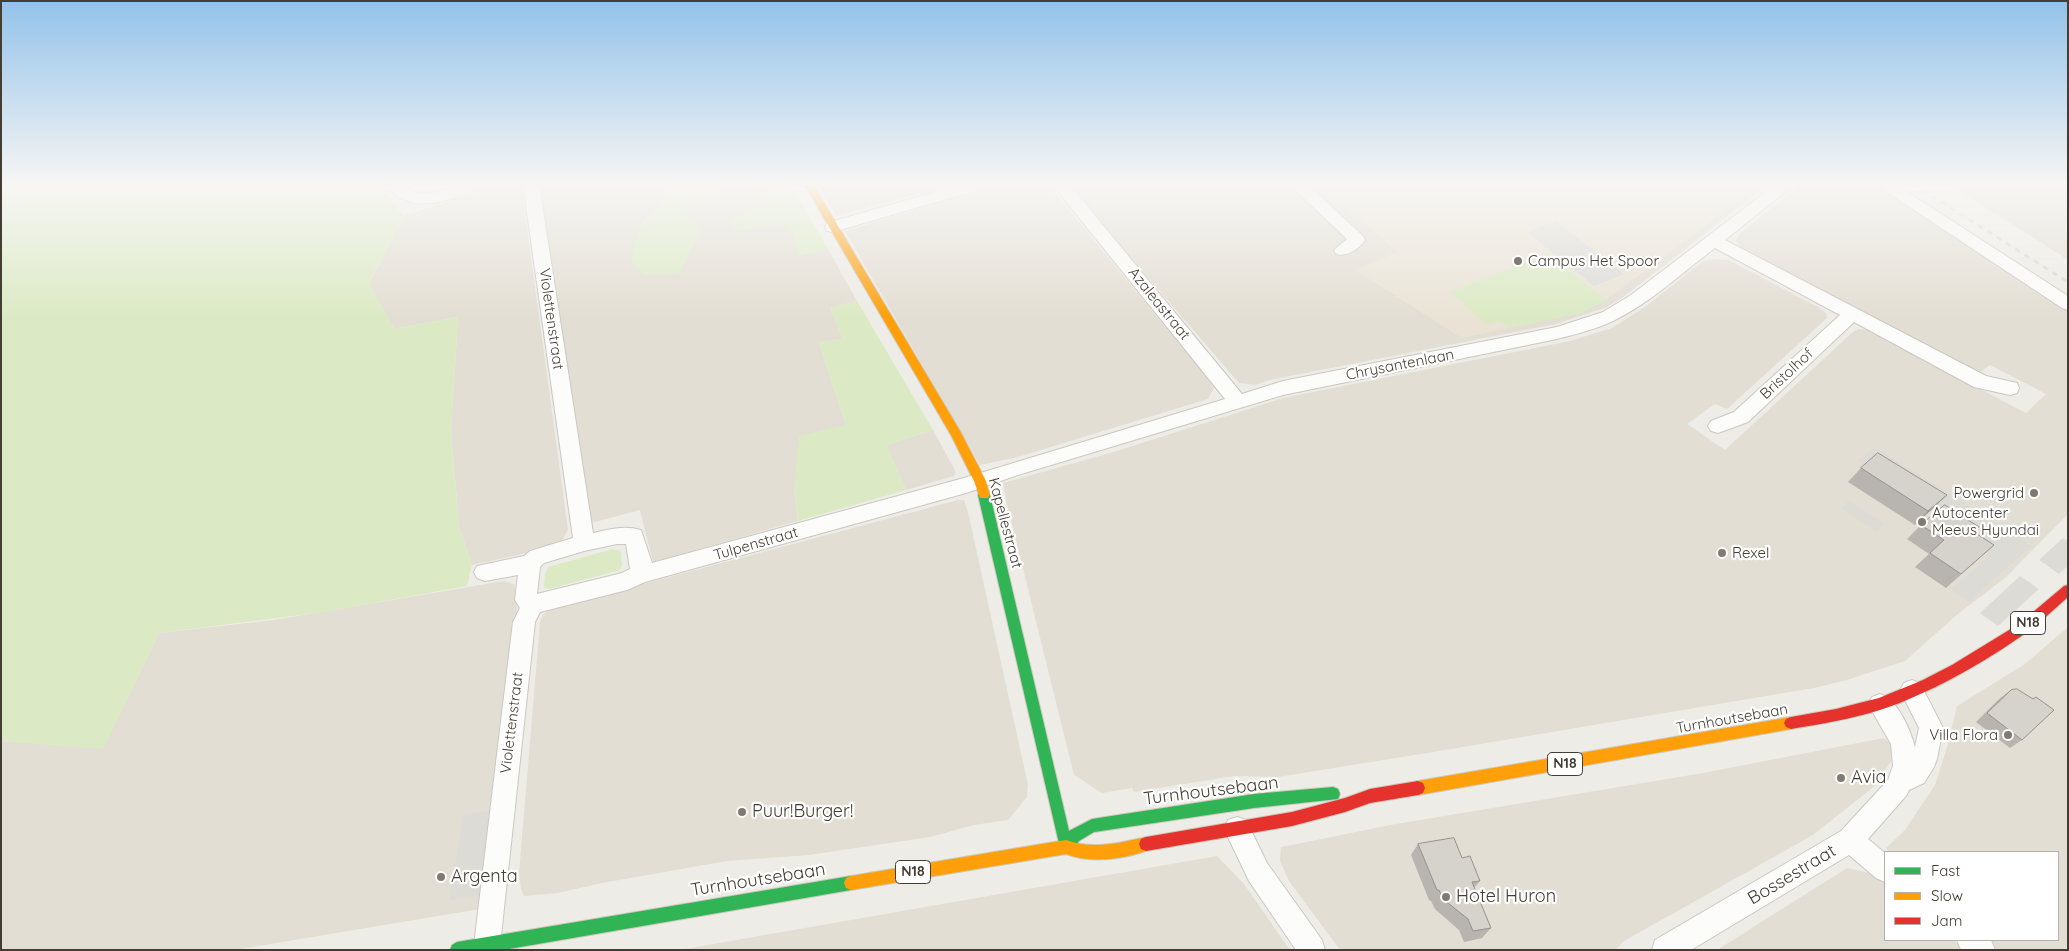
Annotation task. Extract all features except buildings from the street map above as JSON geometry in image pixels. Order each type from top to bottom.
[{"type":"main road","name":"Kapellestraat","points":[[834,228],[933,394],[980,480],[989,511],[1066,847]]},
{"type":"main road","name":"Turnhoutsebaan","points":[[457,950],[1066,847],[1076,852],[1100,852],[1237,829],[1292,819],[1345,805],[1370,796],[1775,728],[1836,715],[1880,704],[1957,669],[2022,628],[2068,590]]},
{"type":"main road","name":"Turnhoutsebaan","points":[[1066,847],[1069,839],[1082,830],[1092,826],[1132,819],[1254,801],[1354,792],[1370,796]]},
{"type":"street","name":"Violettenstraat","points":[[538,228],[584,543]]},
{"type":"street","name":"Azaleastraat","points":[[1096,228],[1238,402]]},
{"type":"street","points":[[1342,250],[1357,240],[1345,228]]},
{"type":"street","name":"Chrysantenlaan","points":[[980,480],[1283,388],[1558,333],[1589,324],[1609,316],[1637,300],[1728,228]]},
{"type":"street","points":[[1951,228],[2068,304]]},
{"type":"street","points":[[1713,240],[1981,382],[2010,388]]},
{"type":"street","name":"Bristolhof","points":[[1718,426],[1741,417],[1852,314]]},
{"type":"street","name":"Tulpenstraat","points":[[532,605],[627,581],[641,574],[662,570],[980,480]]},
{"type":"street","points":[[485,572],[530,564],[537,557],[584,543],[617,536],[634,536],[641,562],[641,574]]},
{"type":"street","points":[[530,564],[526,600],[532,605]]},
{"type":"street","name":"Violettenstraat","points":[[487,945],[524,622],[532,605]]},
{"type":"street","name":"Bossestraat","points":[[1666,950],[1850,840],[1902,781],[1915,775],[1925,759],[1932,728],[1912,690]]},
{"type":"street","points":[[1880,704],[1899,732],[1907,756],[1902,781]]},
{"type":"street","points":[[1237,829],[1258,872],[1312,950]]},
{"type":"street","points":[[1850,840],[1884,869]]},
{"type":"street","points":[[1971,941],[1982,950]]},
{"type":"shaded area","points":[[398,228],[527,228],[568,530],[559,546],[472,565],[459,526],[451,431],[458,317],[394,329],[369,284]]},
{"type":"shaded area","points":[[547,228],[644,228],[678,274],[684,260],[681,228],[735,228],[734,230],[787,228],[793,233],[799,255],[828,249],[857,301],[830,308],[843,339],[819,343],[846,425],[794,487],[798,521],[653,562],[640,510],[591,523]]},
{"type":"shaded area","points":[[854,228],[1084,228],[1214,388],[1208,399],[1018,457],[980,465],[845,231]]},
{"type":"shaded area","points":[[1105,228],[1712,228],[1626,295],[1607,307],[1556,324],[1270,380],[1255,385],[1239,383]]},
{"type":"shaded area","points":[[1370,228],[1701,228],[1606,300],[1580,313],[1462,338],[1355,270],[1397,252]]},
{"type":"shaded area","points":[[1537,228],[1565,228],[1624,274],[1594,286],[1527,232]]},
{"type":"shaded area","points":[[1747,228],[1943,228],[2068,311],[2068,514],[2005,578],[1959,613],[1905,661],[1847,680],[1814,688],[1278,777],[1234,776],[1134,792],[1132,788],[1102,793],[1074,775],[1003,483],[1117,451],[1283,398],[1570,341],[1612,328],[1645,307],[1702,262],[1714,259],[1728,260],[1818,307],[1826,313],[1827,318],[1727,409],[1715,404],[1687,424],[1725,450],[1854,331],[1859,329],[1867,330],[2026,413],[2046,394],[1990,365],[1979,373],[1741,247],[1736,240]]},
{"type":"shaded area","points":[[2018,228],[2068,228],[2068,260]]},
{"type":"shaded area","points":[[933,430],[956,472],[954,476],[906,490],[886,445]]},
{"type":"shaded area","points":[[1875,447],[2031,546],[1969,602],[1951,589],[1989,557],[1930,517],[1935,510],[1858,461]]},
{"type":"shaded area","points":[[958,500],[964,500],[968,512],[1028,785],[1027,797],[1008,820],[974,825],[930,837],[809,855],[727,861],[602,883],[558,893],[524,896],[519,873],[540,623],[542,616],[549,609]]},
{"type":"shaded area","points":[[1849,501],[1885,524],[1877,532],[1841,508]]},
{"type":"shaded area","points":[[2063,538],[2068,541],[2068,566],[2059,574],[2039,560]]},
{"type":"shaded area","points":[[2020,576],[2039,589],[1998,626],[1980,613]]},
{"type":"shaded area","points":[[504,581],[514,584],[518,600],[480,909],[235,950],[1,950],[1,741],[103,748],[159,633],[274,620]]},
{"type":"shaded area","points":[[2068,627],[2068,950],[1997,950],[1986,941],[2059,941],[2059,851],[1888,851],[1886,848],[1905,830],[1935,785],[1948,744],[1957,706],[2025,664]]},
{"type":"shaded area","points":[[1884,738],[1898,750],[1876,785],[1813,835],[1624,941],[1615,950],[1340,950],[1289,881],[1280,861],[1281,847],[1390,825],[1703,773]]},
{"type":"shaded area","points":[[492,810],[480,895],[450,900],[463,815]]},
{"type":"shaded area","points":[[1217,856],[1244,884],[1290,950],[679,950]]},
{"type":"shaded area","points":[[1847,868],[1874,874],[1884,883],[1884,941],[1954,941],[1965,950],[1717,950]]},
{"type":"green space","points":[[1,228],[398,228],[369,283],[394,329],[458,317],[451,431],[459,526],[472,565],[467,586],[324,612],[159,633],[103,749],[1,741]]},
{"type":"green space","points":[[640,228],[699,228],[702,231],[678,274],[643,275],[632,262]]},
{"type":"green space","points":[[787,228],[816,228],[828,249],[798,255],[793,233]]},
{"type":"green space","points":[[1548,253],[1606,300],[1580,313],[1510,328],[1499,321],[1487,325],[1451,292]]},
{"type":"green space","points":[[857,301],[933,430],[886,445],[906,490],[798,521],[794,487],[799,436],[846,425],[819,343],[843,339],[830,308]]},
{"type":"green space","points":[[613,549],[621,551],[622,565],[620,570],[549,589],[544,588],[548,567]]},
{"type":"railway","points":[[1983,228],[2068,282]]},
{"type":"traffic: fast","points":[[984,495],[1066,847]]},
{"type":"traffic: fast","points":[[1066,847],[1074,836],[1092,826],[1254,801],[1333,794]]},
{"type":"traffic: fast","points":[[457,950],[851,883]]},
{"type":"traffic: slow","points":[[834,228],[956,434],[980,481],[984,495]]},
{"type":"traffic: slow","points":[[1418,788],[1791,723]]},
{"type":"traffic: slow","points":[[851,883],[1066,847],[1075,851],[1095,853],[1146,844]]},
{"type":"traffic: jam","points":[[1791,723],[1836,715],[1880,704],[1928,684],[1957,669],[2023,628],[2068,590]]},
{"type":"traffic: jam","points":[[1146,844],[1292,819],[1345,805],[1370,796],[1418,788]]},
{"type":"place","name":"Campus Het Spoor","points":[[1518,261]]},
{"type":"place","name":"Powergrid","points":[[2034,493]]},
{"type":"place","name":"Autocenter Meeus Hyundai","points":[[1922,522]]},
{"type":"place","name":"Rexel","points":[[1722,553]]},
{"type":"place","name":"Villa Flora","points":[[2008,735]]},
{"type":"place","name":"Avia","points":[[1841,778]]},
{"type":"place","name":"Puur!Burger!","points":[[742,812]]},
{"type":"place","name":"Argenta","points":[[441,877]]},
{"type":"place","name":"Hotel Huron","points":[[1446,897]]}]
